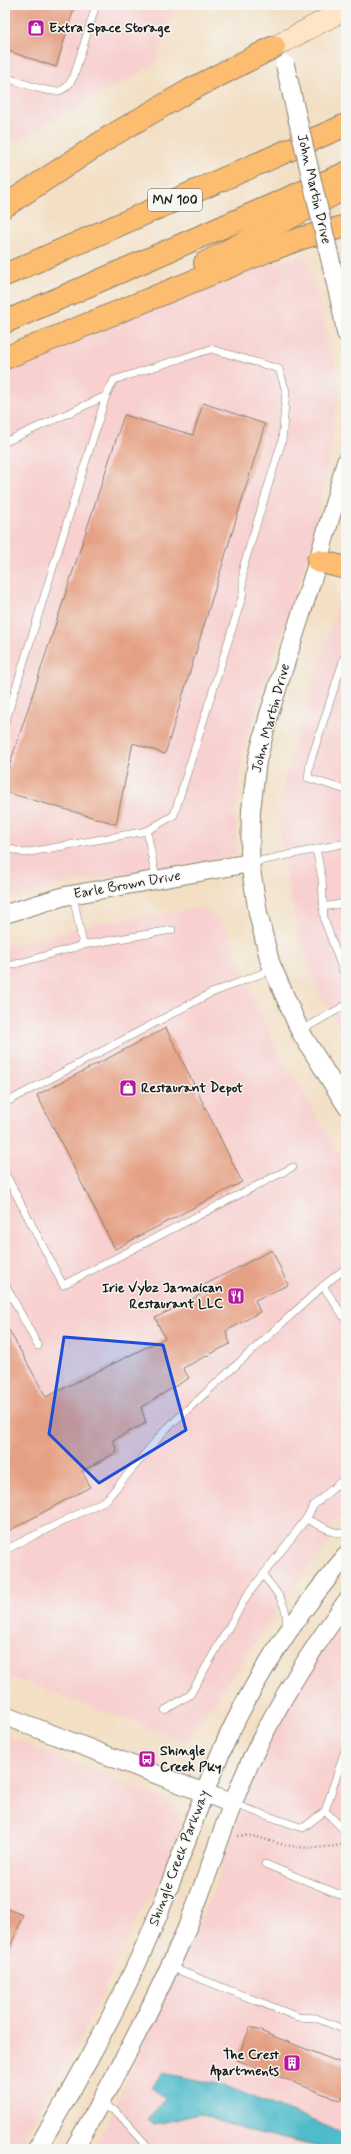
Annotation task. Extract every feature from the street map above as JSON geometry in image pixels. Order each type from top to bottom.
[{"type":"highway","points":[[5,206],[112,136],[190,90],[279,56]]},
{"type":"highway","name":"MN 100","points":[[5,275],[346,125]]},
{"type":"highway","points":[[5,322],[346,173]]},
{"type":"highway","points":[[82,326],[346,188]]},
{"type":"highway","points":[[5,358],[265,252],[302,238],[346,226]]},
{"type":"highway","points":[[265,252],[346,238]]},
{"type":"highway","points":[[318,561],[346,568]]},
{"type":"main road","points":[[279,56],[346,9]]},
{"type":"street","name":"John Martin Drive","points":[[279,56],[342,310],[346,334]]},
{"type":"street","name":"John Martin Drive","points":[[346,462],[318,561],[269,714],[257,761],[251,810],[250,863],[258,913],[273,969],[300,1031],[346,1105]]},
{"type":"street","name":"Earle Brown Drive","points":[[5,914],[73,895],[250,863]]},
{"type":"street","name":"Shingle Creek Parkway","points":[[37,2149],[72,2090],[158,1917],[203,1794],[236,1720],[285,1637],[310,1600],[346,1556]]},
{"type":"street","points":[[74,2149],[100,2105],[170,1967],[233,1804],[259,1743],[308,1655],[346,1602]]},
{"type":"street","points":[[5,1716],[203,1794],[233,1804]]},
{"type":"lane","points":[[5,77],[45,90],[58,91],[68,86],[74,76],[96,5]]},
{"type":"lane","points":[[5,723],[106,396],[114,380],[211,349],[279,369],[286,391],[282,441],[243,568],[243,594],[174,815],[147,831],[24,853],[5,847]]},
{"type":"lane","points":[[5,442],[106,396]]},
{"type":"lane","points":[[346,652],[310,763],[308,778],[346,790]]},
{"type":"lane","points":[[147,831],[156,880]]},
{"type":"lane","points":[[250,863],[346,843]]},
{"type":"lane","points":[[316,849],[322,878],[324,919],[346,979]]},
{"type":"lane","points":[[73,895],[83,945]]},
{"type":"lane","points":[[323,907],[346,903]]},
{"type":"lane","points":[[5,967],[83,945],[172,930]]},
{"type":"lane","points":[[5,1103],[209,994],[273,969]]},
{"type":"lane","points":[[300,1031],[346,1004]]},
{"type":"lane","points":[[5,1173],[63,1285],[293,1167]]},
{"type":"lane","points":[[5,1550],[106,1500],[165,1430],[323,1286],[346,1268]]},
{"type":"lane","points":[[5,1284],[38,1346]]},
{"type":"lane","points":[[323,1286],[344,1317],[346,1316]]},
{"type":"lane","points":[[165,1710],[190,1695],[246,1597],[306,1519],[314,1505],[346,1477]]},
{"type":"lane","points":[[306,1519],[334,1532],[346,1534]]},
{"type":"lane","points":[[263,1575],[282,1601],[288,1616],[285,1637]]},
{"type":"lane","points":[[346,1698],[346,1707]]},
{"type":"lane","points":[[233,1804],[303,1828],[325,1811],[346,1747]]},
{"type":"lane","points":[[325,1811],[346,1832]]},
{"type":"lane","points":[[265,1864],[346,1897]]},
{"type":"lane","points":[[170,1967],[298,2017],[316,2018],[346,2030]]},
{"type":"lane","points":[[100,2105],[116,2111],[150,2149]]},
{"type":"path","points":[[238,1836],[253,1835],[276,1843],[306,1849],[341,1845],[346,1850]]},
{"type":"highlighted area","points":[[64,1337],[163,1345],[186,1430],[99,1483],[49,1434]]},
{"type":"shaded area","points":[[5,5],[175,5],[155,64],[14,142],[5,139]]},
{"type":"shaded area","points":[[306,254],[334,363],[338,393],[328,463],[313,539],[245,742],[235,815],[238,855],[64,884],[5,900],[5,369],[240,271]]},
{"type":"shaded area","points":[[346,579],[346,1038],[321,998],[301,945],[287,882],[279,823],[282,793],[289,760]]},
{"type":"shaded area","points":[[205,907],[227,928],[253,998],[280,1055],[346,1165],[346,1509],[334,1521],[329,1542],[293,1588],[186,1742],[5,1675],[5,948],[93,924]]},
{"type":"shaded area","points":[[346,1621],[346,2149],[94,2149],[215,1887],[260,1754],[302,1685]]},
{"type":"shaded area","points":[[5,1735],[164,1799],[178,1813],[181,1828],[166,1873],[143,1906],[87,2026],[18,2149],[5,2149]]},
{"type":"water","points":[[162,2073],[223,2085],[346,2134],[346,2149],[328,2149],[242,2129],[199,2114],[154,2125],[147,2120],[165,2098],[152,2087]]},
{"type":"building","name":"Extra Space Storage","points":[[5,5],[75,5],[56,67],[5,50]]},
{"type":"building","points":[[203,403],[265,424],[165,754],[133,743],[116,824],[5,792],[5,779],[124,415],[193,435]]},
{"type":"building","points":[[166,1028],[242,1182],[115,1249],[37,1095]]},
{"type":"building","points":[[272,1250],[288,1285],[255,1300],[260,1312],[226,1331],[230,1344],[183,1368],[189,1378],[141,1407],[146,1423],[113,1440],[117,1452],[82,1471],[90,1487],[5,1533],[5,1331],[9,1330],[46,1397],[165,1338],[155,1318],[204,1293],[202,1286]]},
{"type":"building","points":[[5,1908],[23,1915],[5,1960]]},
{"type":"building","name":"The Crest Apartments","points":[[250,2027],[346,2065],[346,2090],[341,2101],[237,2060]]},
{"type":"place","name":"Extra Space Storage","points":[[36,28]]},
{"type":"place","name":"Restaurant Depot","points":[[128,1088]]},
{"type":"place","name":"Irie Vybz Jamaican Restaurant LLC","points":[[236,1296]]},
{"type":"place","name":"Shingle Creek Pky","points":[[147,1759]]},
{"type":"place","name":"The Crest Apartments","points":[[292,2063]]}]
